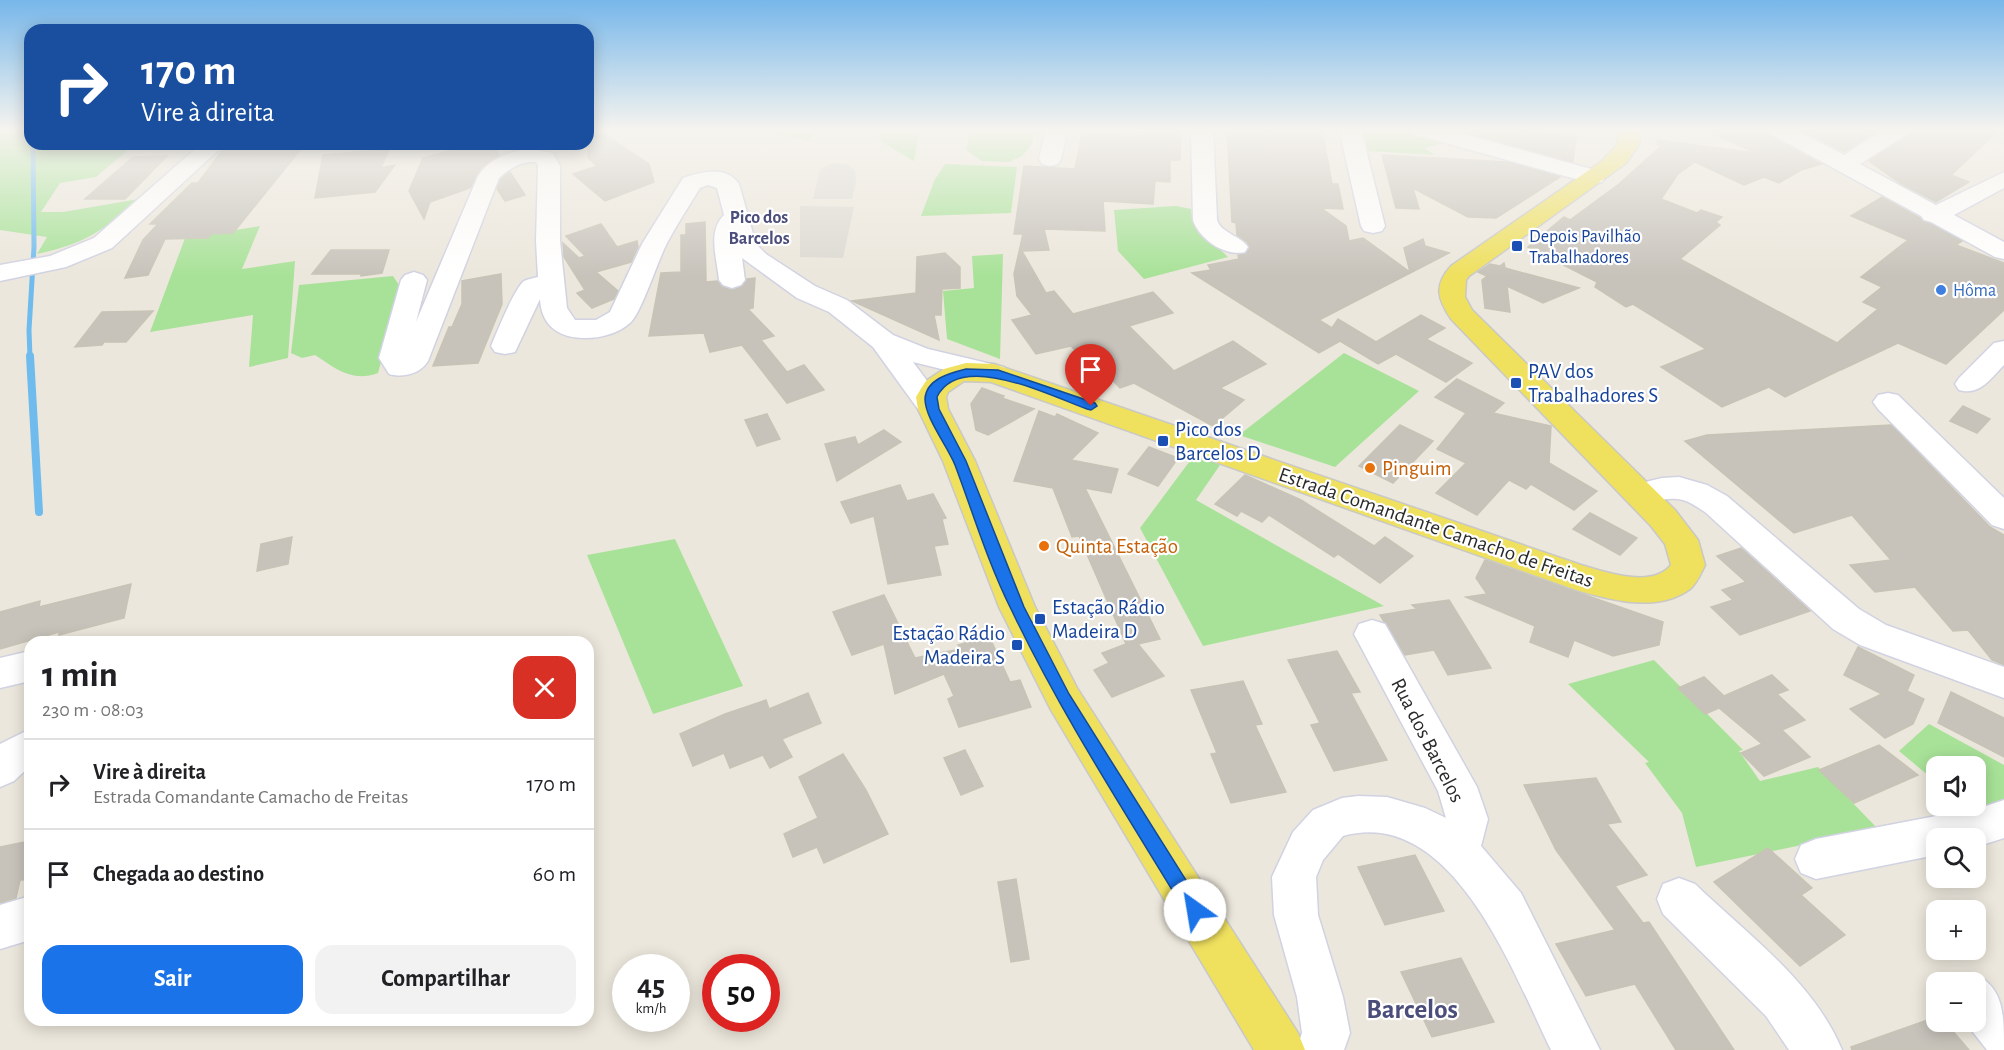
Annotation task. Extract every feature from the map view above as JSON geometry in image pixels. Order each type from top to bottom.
[{"type":"main road","name":"Estrada Comandante Camacho de Freitas","points":[[933,409],[931,397],[936,387],[944,380],[966,372],[994,373],[1576,577],[1612,586],[1654,591],[1679,580],[1688,565],[1681,540],[1640,494],[1460,313],[1452,297],[1454,279],[1460,271],[1593,178]]},
{"type":"main road","points":[[933,409],[959,461],[1017,607],[1064,699],[1281,1050]]},
{"type":"street","points":[[4,273],[46,265],[103,243],[176,178]]},
{"type":"street","points":[[414,280],[393,358],[399,368],[414,361],[488,178]]},
{"type":"street","points":[[549,178],[548,241],[554,308],[558,320],[565,326],[575,329],[602,328],[621,317],[654,244],[692,183],[716,178],[726,181],[744,247],[749,252],[807,292],[838,306],[883,341],[919,356],[994,373]]},
{"type":"street","points":[[1204,178],[1205,220],[1208,229],[1236,247]]},
{"type":"street","points":[[1362,178],[1373,226]]},
{"type":"street","points":[[1867,178],[2004,252]]},
{"type":"street","points":[[1932,215],[1949,210],[2004,179]]},
{"type":"street","points":[[654,244],[645,243],[642,238],[642,229],[667,191]]},
{"type":"street","points":[[732,280],[726,234],[735,210]]},
{"type":"street","points":[[506,346],[516,319],[534,286],[552,282]]},
{"type":"street","points":[[883,341],[933,409]]},
{"type":"street","points":[[1969,384],[2004,349]]},
{"type":"street","points":[[1888,402],[2004,517]]},
{"type":"street","points":[[1640,494],[1679,487],[1700,493],[1716,504],[1846,619],[1874,635],[2004,683]]},
{"type":"street","name":"Rua dos Barcelos","points":[[1372,634],[1457,787],[1467,819],[1459,851]]},
{"type":"street","points":[[0,673],[24,667]]},
{"type":"street","points":[[1931,681],[2004,707]]},
{"type":"street","points":[[0,769],[24,749]]},
{"type":"street","name":"Rua dos Barcelos","points":[[1320,1050],[1326,1033],[1320,997],[1304,947],[1293,895],[1294,877],[1308,846],[1328,823],[1342,817],[1388,816],[1425,827],[1459,851],[1505,908],[1576,1050]]},
{"type":"street","points":[[1816,859],[1983,826],[2004,819]]},
{"type":"street","points":[[1679,899],[1783,999],[1818,1050]]},
{"type":"street","points":[[0,927],[24,920]]},
{"type":"street","points":[[1986,1010],[2004,1033]]},
{"type":"green space","points":[[0,178],[90,178],[60,183],[41,212],[63,212],[139,199],[93,234],[68,246],[37,254],[47,237],[0,230]]},
{"type":"green space","points":[[1016,178],[1011,213],[921,216],[935,179]]},
{"type":"green space","points":[[1176,206],[1191,209],[1193,223],[1228,257],[1144,279],[1118,251],[1114,210]]},
{"type":"green space","points":[[260,226],[242,269],[295,261],[288,358],[249,367],[253,315],[150,332],[185,238]]},
{"type":"green space","points":[[1003,254],[1000,359],[947,339],[943,291],[974,288],[972,256]]},
{"type":"green space","points":[[393,276],[401,288],[378,373],[369,376],[352,375],[344,373],[315,355],[302,358],[291,353],[299,285]]},
{"type":"green space","points":[[1344,353],[1419,391],[1335,467],[1239,435]]},
{"type":"green space","points":[[1195,454],[1220,465],[1196,500],[1384,606],[1203,646],[1140,528]]},
{"type":"green space","points":[[675,539],[743,686],[653,714],[587,555]]},
{"type":"green space","points":[[1654,660],[1743,750],[1739,751],[1760,781],[1818,767],[1878,829],[1696,867],[1682,813],[1645,763],[1649,762],[1568,684]]},
{"type":"green space","points":[[1929,724],[2004,765],[2004,808],[1986,815],[1986,756],[1926,756],[1926,774],[1899,751]]},
{"type":"shaded area","points":[[818,178],[856,178],[852,199],[813,199]]},
{"type":"shaded area","points":[[800,206],[854,207],[843,258],[800,257]]},
{"type":"building","points":[[109,178],[146,178],[125,199],[85,199]]},
{"type":"building","points":[[202,178],[277,178],[233,233],[211,234],[208,238],[165,239],[148,275],[125,278],[143,240],[158,224],[150,224],[192,183],[198,183]]},
{"type":"building","points":[[319,178],[385,178],[375,192],[315,198]]},
{"type":"building","points":[[415,178],[476,178],[470,188],[430,202],[424,219],[409,191]]},
{"type":"building","points":[[514,178],[525,195],[505,201],[497,189],[501,179]]},
{"type":"building","points":[[578,178],[653,178],[654,182],[605,201]]},
{"type":"building","points":[[1022,178],[1170,178],[1170,182],[1155,181],[1153,204],[1103,201],[1105,231],[1044,229],[1049,250],[1022,251],[1046,293],[1054,291],[1073,314],[1153,292],[1173,313],[1129,326],[1174,371],[1233,341],[1266,364],[1220,388],[1244,400],[1213,426],[1134,383],[1120,388],[1108,376],[1102,378],[1071,346],[1036,354],[1012,320],[1032,315],[1017,296],[1014,274],[1023,234],[1014,234]]},
{"type":"building","points":[[1230,178],[1331,178],[1332,184],[1338,184],[1343,209],[1321,208],[1346,226],[1349,241],[1363,238],[1410,272],[1404,248],[1423,239],[1425,246],[1449,253],[1319,320],[1332,328],[1338,319],[1376,342],[1421,315],[1445,328],[1426,339],[1472,363],[1446,382],[1396,354],[1378,364],[1340,341],[1319,353],[1192,273],[1211,270],[1208,265],[1239,259],[1238,255],[1245,254],[1250,248],[1247,242],[1237,235],[1236,223],[1232,222]]},
{"type":"building","points":[[1388,178],[1558,178],[1496,218],[1468,217],[1413,188],[1419,209],[1396,208]]},
{"type":"building","points":[[1626,178],[1675,178],[1661,199],[1697,213],[1701,210],[1722,217],[1716,222],[1720,225],[1680,259],[1837,343],[1878,309],[1863,302],[1882,287],[1861,277],[1908,240],[1851,216],[1882,197],[1962,241],[1956,245],[2004,263],[2004,310],[1946,364],[1898,343],[1841,370],[1838,368],[1840,370],[1785,397],[1769,387],[1722,407],[1661,367],[1706,349],[1633,304],[1626,307],[1595,287],[1597,282],[1528,247],[1564,217],[1570,220]]},
{"type":"building","points":[[1729,178],[1762,178],[1744,185]]},
{"type":"building","points":[[1766,178],[1787,178],[1779,183]]},
{"type":"building","points":[[1893,178],[1959,178],[1969,182],[1936,202]]},
{"type":"building","points":[[705,222],[706,282],[717,281],[722,287],[733,290],[743,286],[747,279],[755,278],[753,308],[748,309],[774,336],[761,340],[787,372],[804,365],[824,390],[787,403],[742,345],[710,352],[704,333],[649,336],[661,273],[681,272],[681,235],[686,235],[686,224]]},
{"type":"building","points":[[601,224],[617,247],[637,241],[638,247],[631,262],[596,272],[618,291],[614,299],[592,308],[577,293],[585,290],[564,257],[563,243],[579,258],[585,256],[566,236]]},
{"type":"building","points":[[331,250],[389,250],[382,273],[361,276],[361,274],[312,274]]},
{"type":"building","points":[[945,253],[960,267],[960,288],[942,289],[941,315],[934,315],[939,340],[852,301],[916,293],[917,257]]},
{"type":"building","points":[[1504,263],[1505,268],[1579,288],[1543,303],[1507,286],[1510,312],[1485,308],[1482,280],[1487,276],[1478,272],[1490,264],[1500,266]]},
{"type":"building","points":[[501,274],[502,304],[478,363],[433,366],[449,327],[452,327],[462,304],[462,281]]},
{"type":"building","points":[[153,311],[126,342],[104,342],[102,345],[75,347],[102,312]]},
{"type":"building","points":[[1457,379],[1504,403],[1493,413],[1551,426],[1549,463],[1597,491],[1574,510],[1531,484],[1526,489],[1509,480],[1477,515],[1436,493],[1466,463],[1437,449],[1466,413],[1435,397]]},
{"type":"building","points":[[982,388],[1034,409],[988,435],[976,430],[971,404]]},
{"type":"building","points":[[1963,406],[1990,419],[1977,433],[1950,421]]},
{"type":"building","points":[[1039,411],[1055,417],[1057,414],[1098,433],[1071,460],[1118,469],[1111,493],[1085,488],[1160,639],[1138,644],[1164,676],[1112,697],[1094,670],[1109,663],[1102,653],[1126,644],[1079,536],[1072,537],[1053,488],[1014,481]]},
{"type":"building","points":[[767,414],[780,439],[757,446],[745,420]]},
{"type":"building","points":[[1400,425],[1433,441],[1393,483],[1359,466]]},
{"type":"building","points":[[1891,425],[1990,527],[2004,535],[2004,665],[1992,660],[1968,630],[1953,631],[1915,587],[1875,592],[1850,565],[1891,560],[1852,515],[1794,533],[1685,441],[1707,435]]},
{"type":"building","points":[[884,430],[901,442],[837,481],[825,444],[855,437],[858,445]]},
{"type":"building","points":[[1149,447],[1178,458],[1158,486],[1128,474]]},
{"type":"building","points":[[1245,475],[1301,500],[1374,546],[1385,537],[1413,556],[1380,583],[1338,554],[1334,557],[1269,515],[1262,522],[1241,511],[1237,516],[1215,504]]},
{"type":"building","points":[[900,485],[907,501],[933,494],[946,518],[942,519],[948,544],[934,546],[941,575],[888,584],[874,516],[851,523],[841,502]]},
{"type":"building","points":[[1590,513],[1637,538],[1620,555],[1573,529]]},
{"type":"building","points":[[292,537],[288,564],[257,571],[261,544]]},
{"type":"building","points":[[1741,548],[1810,611],[1740,635],[1711,607],[1733,600],[1722,590],[1746,582],[1717,556]]},
{"type":"building","points":[[1485,560],[1663,622],[1659,645],[1613,656],[1574,640],[1568,657],[1530,642],[1535,626],[1466,597],[1487,594],[1476,578]]},
{"type":"building","points":[[131,584],[124,618],[59,635],[59,632],[45,636],[24,636],[24,642],[0,649],[0,612],[40,601],[39,607]]},
{"type":"building","points":[[884,595],[915,658],[960,649],[958,645],[989,636],[1010,682],[1020,680],[1031,707],[959,727],[948,699],[954,696],[944,674],[895,694],[884,644],[852,655],[833,612]]},
{"type":"building","points":[[1449,600],[1491,668],[1448,675],[1434,650],[1405,655],[1380,615],[1417,609],[1412,605]]},
{"type":"building","points":[[1858,647],[1914,675],[1907,691],[1924,699],[1913,724],[1885,738],[1850,709],[1882,694],[1844,675]]},
{"type":"building","points":[[1337,651],[1360,692],[1351,693],[1387,760],[1334,771],[1311,725],[1320,723],[1288,660]]},
{"type":"building","points":[[1772,675],[1788,690],[1777,694],[1805,720],[1782,730],[1810,757],[1764,776],[1741,753],[1762,744],[1719,708],[1705,714],[1678,688],[1704,677],[1724,696]]},
{"type":"building","points":[[1243,681],[1262,724],[1255,725],[1286,792],[1231,803],[1211,754],[1217,753],[1191,690]]},
{"type":"building","points":[[1951,692],[2004,718],[2004,757],[1938,723]]},
{"type":"building","points":[[808,693],[821,723],[782,739],[792,757],[770,768],[763,755],[730,768],[724,753],[693,766],[680,734],[725,714],[766,700],[769,709]]},
{"type":"building","points":[[1879,745],[1918,775],[1854,803],[1819,770]]},
{"type":"building","points":[[965,750],[983,786],[961,795],[944,758]]},
{"type":"building","points":[[843,754],[866,790],[888,834],[824,863],[817,847],[793,857],[784,834],[818,818],[799,777]]},
{"type":"building","points":[[1596,778],[1621,822],[1607,824],[1647,875],[1615,886],[1643,923],[1649,922],[1734,1050],[1676,1050],[1635,984],[1586,996],[1556,944],[1615,930],[1556,850],[1524,785]]},
{"type":"building","points":[[24,842],[24,878],[20,880],[16,898],[0,903],[0,847]]},
{"type":"building","points":[[1768,848],[1812,888],[1801,895],[1845,935],[1800,966],[1714,882]]},
{"type":"building","points":[[1415,855],[1444,911],[1385,925],[1358,867]]},
{"type":"building","points":[[1016,879],[1029,959],[1011,962],[998,882]]},
{"type":"building","points":[[1461,958],[1494,1022],[1432,1037],[1401,972]]},
{"type":"building","points":[[1926,1021],[1926,1032],[1954,1032],[1969,1050],[1852,1050],[1851,1047]]},
{"type":"waterway","points":[[30,358],[29,330],[34,247],[33,178]]},
{"type":"waterway","points":[[30,356],[39,512]]},
{"type":"place","name":"Depois Pavilhão Trabalhadores","points":[[1517,246]]},
{"type":"place","name":"Hôma","points":[[1941,290]]},
{"type":"place","name":"PAV dos Trabalhadores S","points":[[1516,383]]},
{"type":"place","name":"Pico dos Barcelos D","points":[[1163,441]]},
{"type":"place","name":"Pinguim","points":[[1370,468]]},
{"type":"place","name":"Quinta Estação","points":[[1044,546]]},
{"type":"place","name":"Estação Rádio Madeira D","points":[[1040,619]]},
{"type":"place","name":"Estação Rádio Madeira S","points":[[1017,645]]},
{"type":"district","name":"Pico dos Barcelos","points":[[759,227]]},
{"type":"district","name":"Barcelos","points":[[1412,1009]]},
{"type":"route","points":[[1091,406],[994,373],[966,372],[954,375],[936,387],[931,397],[933,409],[959,461],[1017,607],[1064,699],[1195,910]]}]
